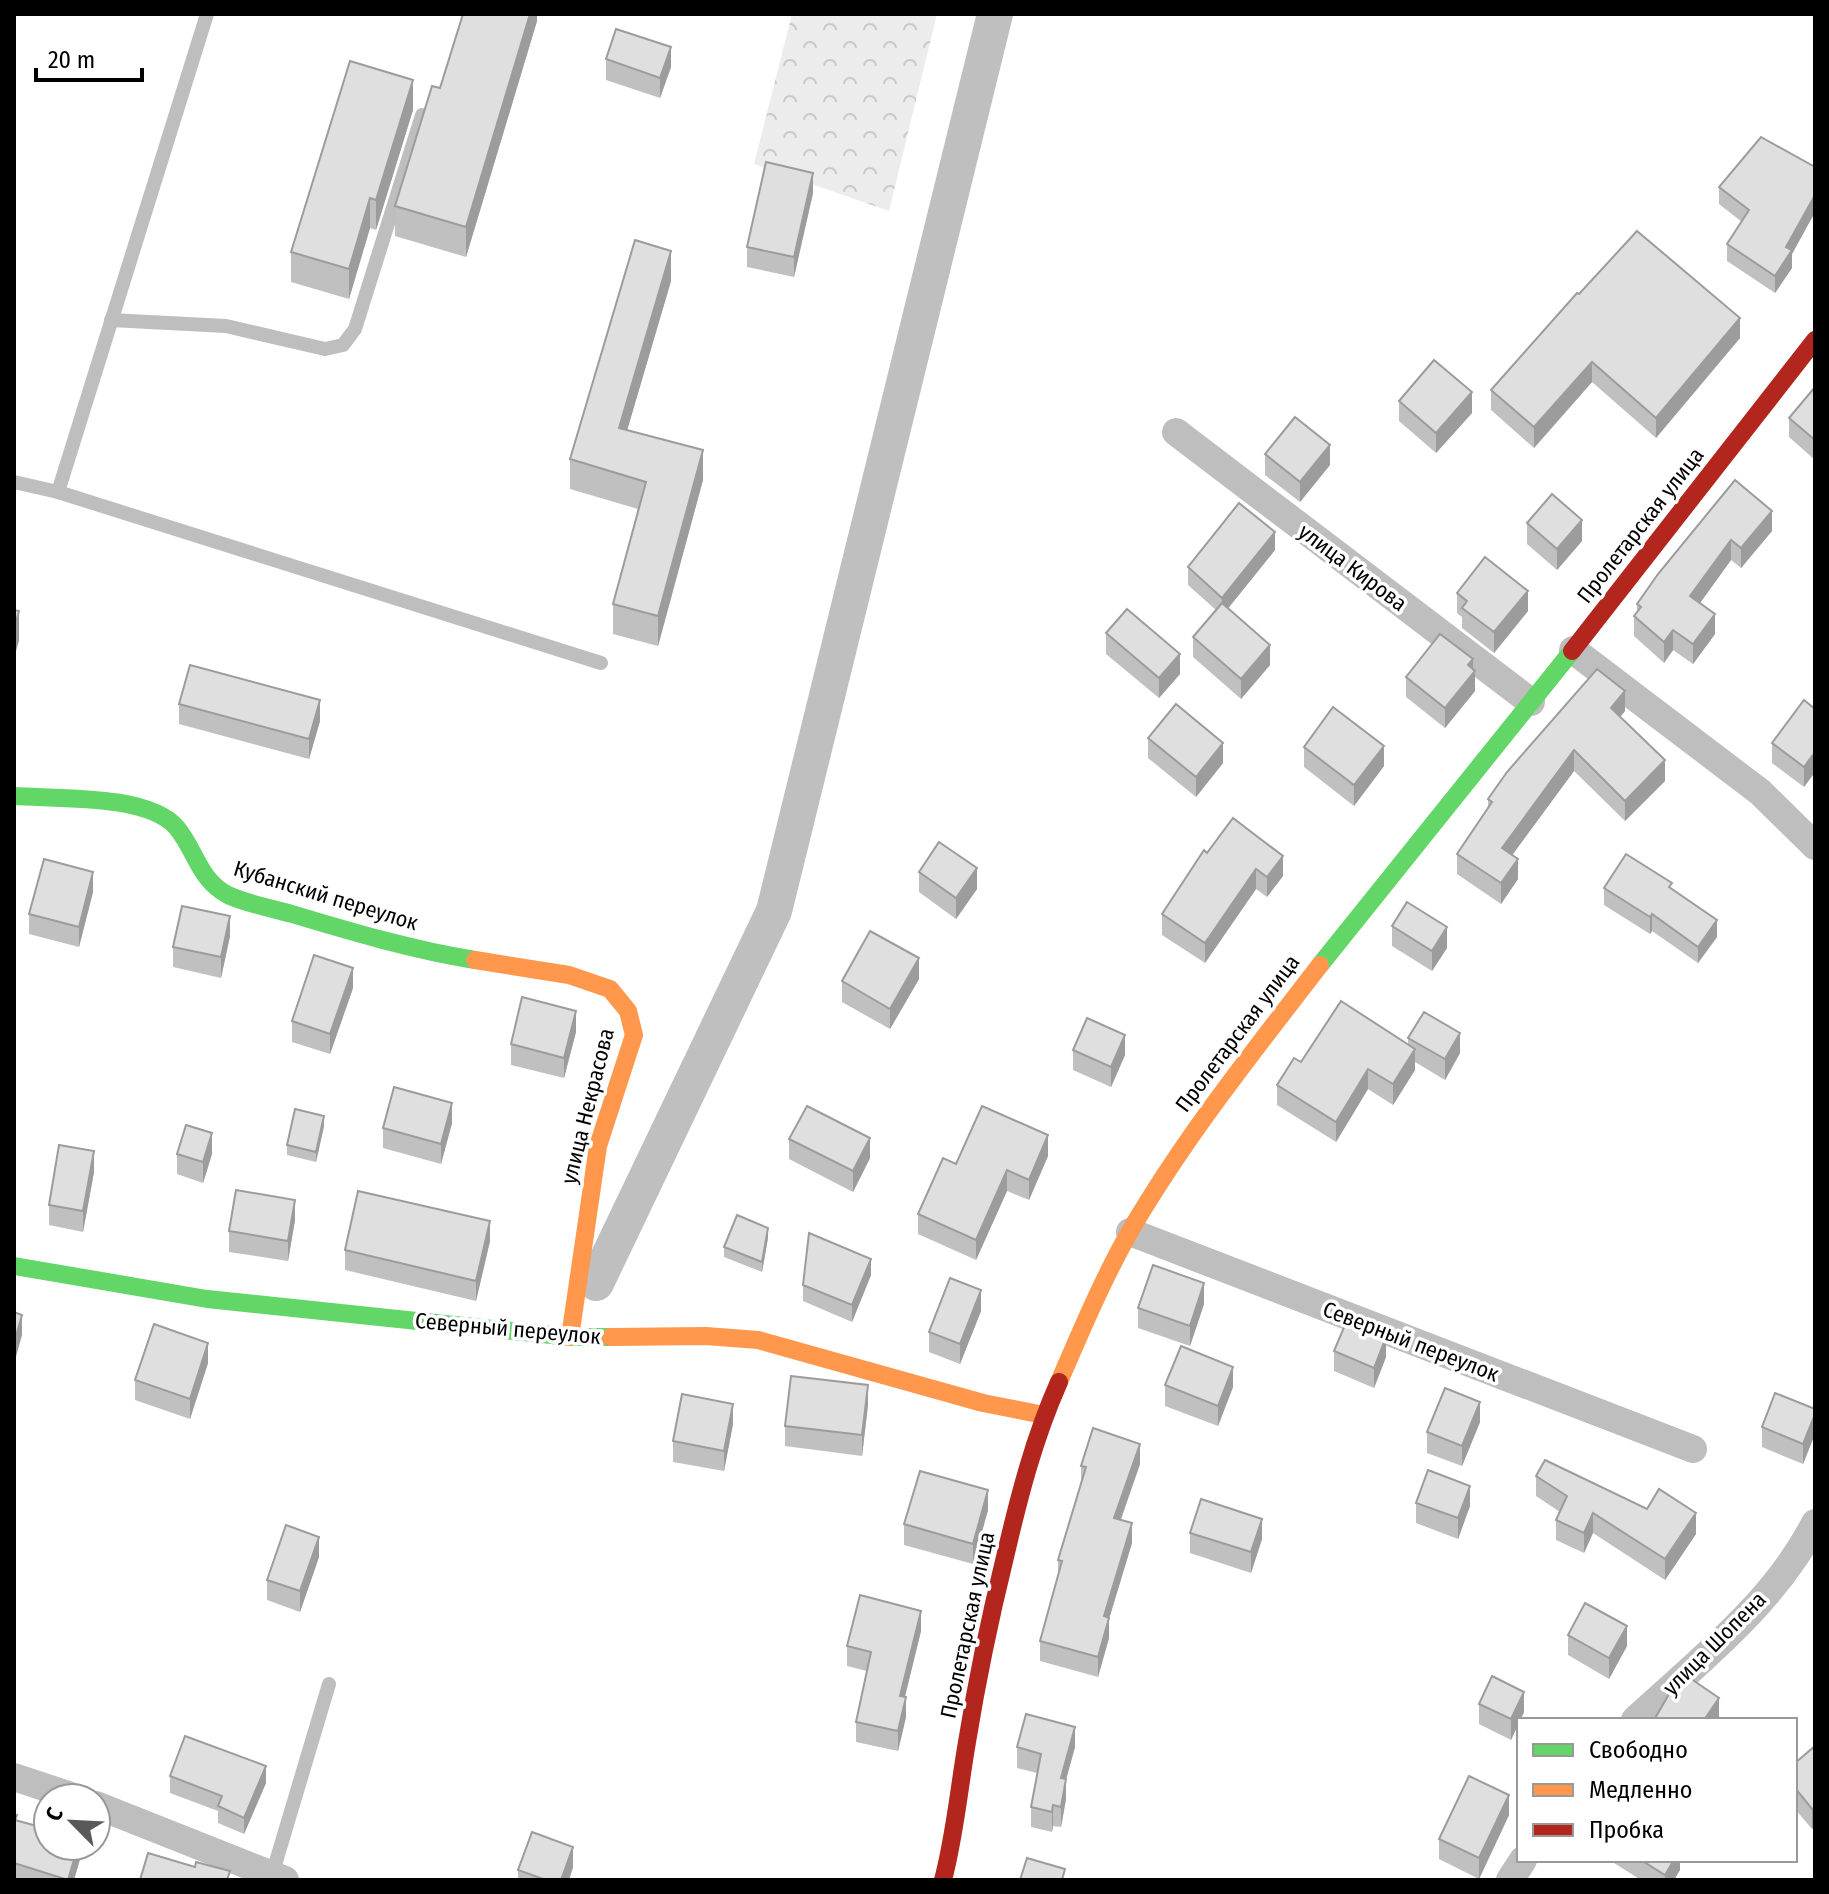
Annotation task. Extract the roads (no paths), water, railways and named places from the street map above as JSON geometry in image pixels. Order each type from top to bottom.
[{"type":"street","name":"Пролетарская улица","points":[[943,1880],[951,1851],[988,1628],[1016,1511],[1044,1415],[1101,1285],[1130,1232],[1206,1114],[1325,958],[1573,650],[1815,340]]},
{"type":"street","name":"улица Кирова","points":[[1176,432],[1531,702]]},
{"type":"street","points":[[1573,650],[1760,792],[1815,846]]},
{"type":"street","name":"Кубанский переулок","points":[[14,796],[132,804],[157,812],[177,828],[205,878],[228,895],[443,955],[569,975],[610,989]]},
{"type":"street","name":"улица Некрасова","points":[[570,1337],[598,1146],[634,1035],[628,1011],[610,989]]},
{"type":"street","name":"Северный переулок","points":[[1130,1232],[1693,1449]]},
{"type":"street","name":"Северный переулок","points":[[14,1266],[207,1299],[570,1337],[706,1336],[758,1340],[983,1403],[1044,1415]]},
{"type":"street","name":"улица Шопена","points":[[1637,1718],[1749,1613],[1804,1544],[1815,1523]]},
{"type":"street","points":[[112,1811],[278,1878]]},
{"type":"street","points":[[1510,1880],[1522,1862]]},
{"type":"lane","points":[[58,492],[207,14]]},
{"type":"lane","points":[[111,320],[226,326],[325,349],[343,345],[355,329],[422,115]]},
{"type":"lane","points":[[14,482],[58,492],[601,663]]},
{"type":"lane","points":[[278,1878],[329,1684]]},
{"type":"waterway","points":[[596,1283],[774,911],[995,14]]}]
